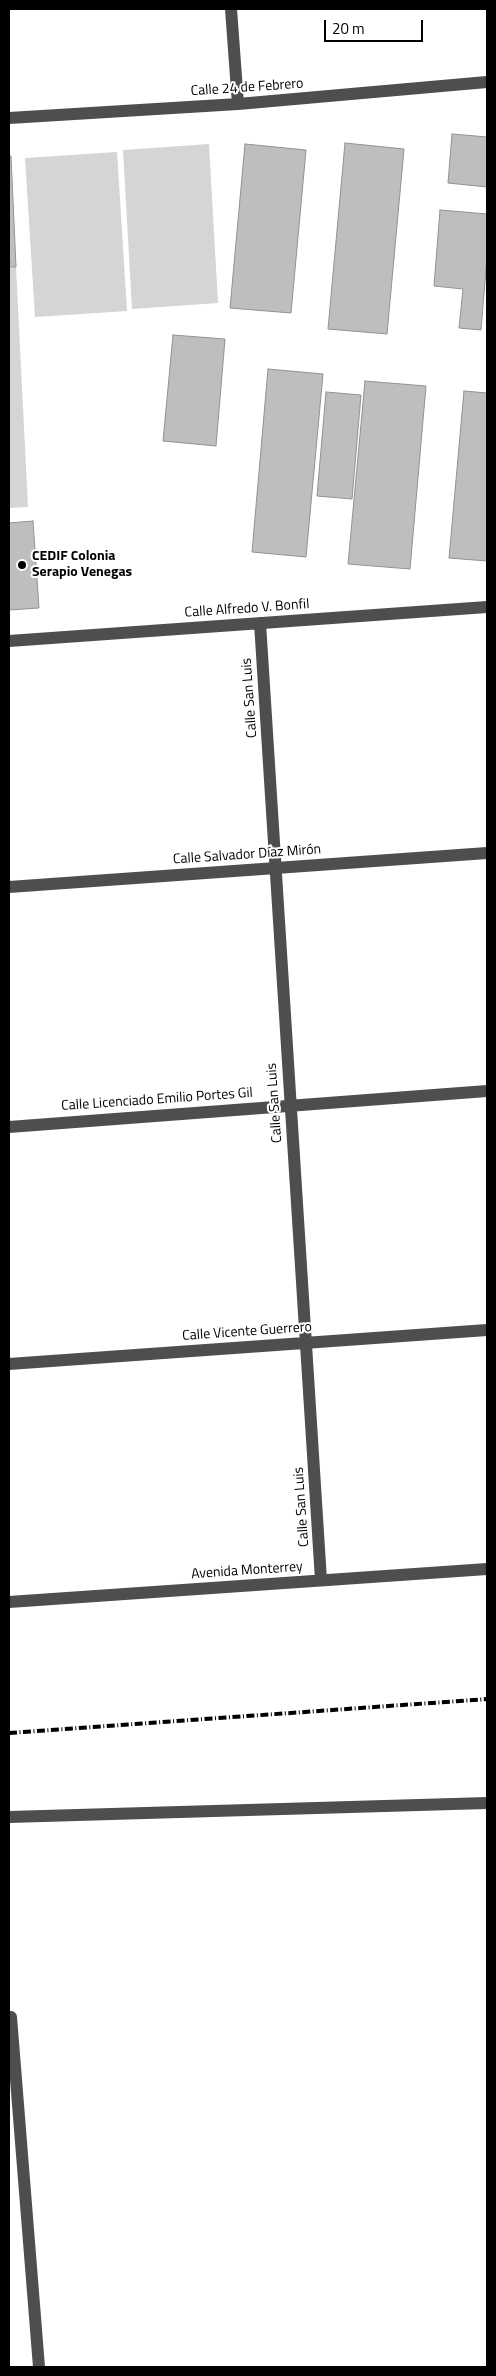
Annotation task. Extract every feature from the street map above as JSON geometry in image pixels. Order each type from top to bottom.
[{"type":"street","points":[[231,9],[238,104]]},
{"type":"street","name":"Calle 24 de Febrero","points":[[9,118],[238,104],[487,82]]},
{"type":"street","name":"Calle Alfredo V. Bonfil","points":[[9,641],[487,607]]},
{"type":"street","name":"Calle San Luis","points":[[260,623],[321,1580]]},
{"type":"street","name":"Calle Salvador Díaz Mirón","points":[[9,888],[487,854]]},
{"type":"street","name":"Calle Licenciado Emilio Portes Gil","points":[[9,1127],[487,1091]]},
{"type":"street","name":"Calle Vicente Guerrero","points":[[9,1364],[487,1330]]},
{"type":"street","name":"Avenida Monterrey","points":[[9,1602],[487,1569]]},
{"type":"street","points":[[9,1818],[487,1803]]},
{"type":"street","points":[[11,2017],[39,2367]]},
{"type":"shaded area","points":[[209,144],[218,303],[132,309],[123,150]]},
{"type":"shaded area","points":[[117,152],[127,311],[35,317],[25,158]]},
{"type":"shaded area","points":[[16,267],[28,507],[9,508],[9,268]]},
{"type":"building","points":[[452,134],[487,137],[487,187],[448,183]]},
{"type":"building","points":[[345,143],[404,149],[387,334],[328,329]]},
{"type":"building","points":[[245,144],[306,150],[291,313],[230,308]]},
{"type":"building","points":[[9,156],[11,156],[16,267],[9,267]]},
{"type":"building","points":[[440,210],[487,214],[487,257],[481,330],[459,328],[463,289],[434,286]]},
{"type":"building","points":[[173,335],[225,339],[216,446],[163,441]]},
{"type":"building","points":[[268,369],[323,374],[306,557],[252,552]]},
{"type":"building","points":[[365,381],[426,386],[410,569],[348,564]]},
{"type":"building","points":[[464,391],[487,393],[487,561],[449,558]]},
{"type":"building","points":[[326,392],[361,395],[352,499],[317,496]]},
{"type":"building","name":"CEDIF Colonia Serapio Venegas","points":[[33,521],[39,608],[9,610],[9,523]]},
{"type":"railway","points":[[9,1733],[487,1699]]},
{"type":"place","name":"CEDIF Colonia Serapio Venegas","points":[[22,565]]}]
